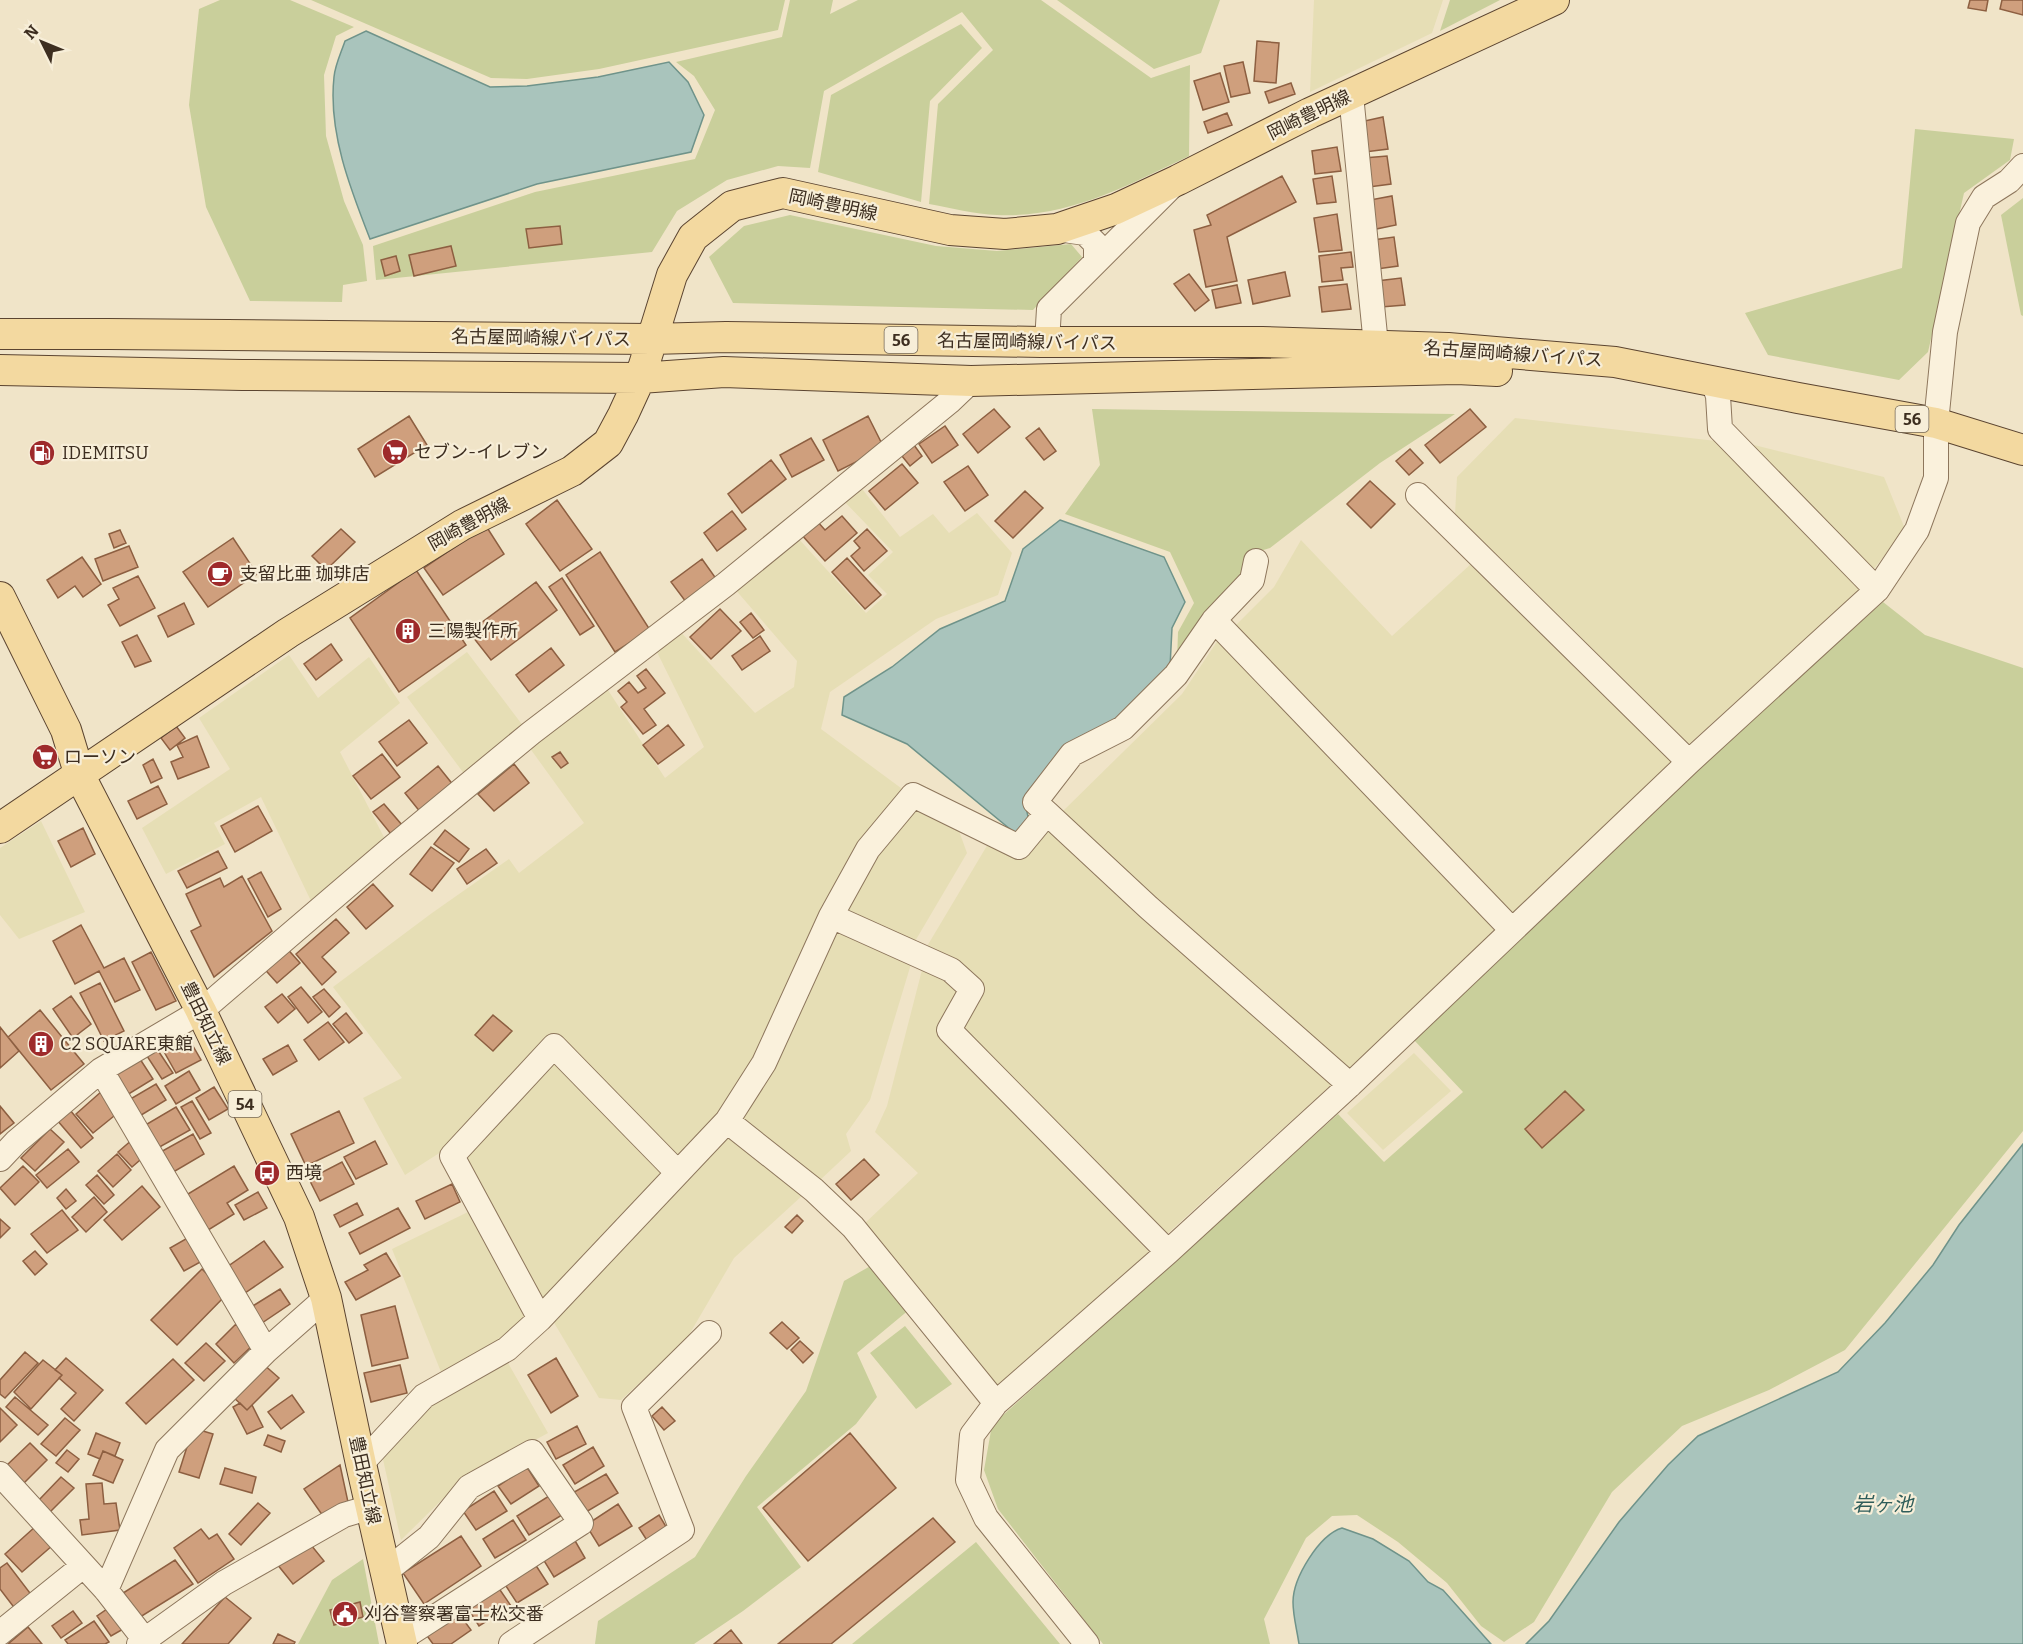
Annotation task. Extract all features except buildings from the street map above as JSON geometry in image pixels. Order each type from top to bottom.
[{"type":"main road","name":"岡崎豊明線","points":[[0,828],[288,633],[452,531],[572,471],[608,443],[640,378],[672,274],[693,237],[732,206],[783,193],[950,230],[1005,234],[1057,229],[1116,209],[1554,0]]},
{"type":"main road","name":"名古屋岡崎線バイパス","points":[[0,334],[651,339],[726,337],[1376,345],[1448,348],[1615,362],[1716,389]]},
{"type":"main road","name":"名古屋岡崎線バイパス","points":[[0,370],[242,375],[640,378],[724,372],[971,381],[1457,369],[1576,376],[1798,398],[1936,423],[2023,450]]},
{"type":"main road","name":"豊田知立線","points":[[0,597],[66,730],[80,776],[201,1011],[299,1217],[326,1298],[370,1507],[402,1641]]},
{"type":"street","points":[[1351,95],[1376,345]]},
{"type":"street","points":[[1087,1644],[986,1518],[968,1480],[972,1435],[996,1403],[1168,1252],[1350,1085],[1689,762],[1876,590],[1917,530],[1936,478],[1936,423],[1945,332],[1968,223],[1984,198],[2008,181],[2023,166]]},
{"type":"street","points":[[1047,342],[1049,309],[1178,180]]},
{"type":"street","points":[[1057,229],[1085,233],[1096,244],[1096,262]]},
{"type":"street","points":[[0,1159],[16,1142],[101,1070],[201,1011],[389,850],[522,741],[726,584],[949,402],[971,381]]},
{"type":"street","points":[[1716,389],[1720,429],[1876,590]]},
{"type":"street","points":[[1418,495],[1689,762]]},
{"type":"street","points":[[1256,561],[1252,580],[1214,620],[1176,675],[1123,728],[1072,754],[1035,802],[1148,907],[1350,1085]]},
{"type":"street","points":[[1214,620],[1512,930]]},
{"type":"street","points":[[361,1464],[424,1396],[507,1349],[540,1319],[727,1121],[764,1063],[831,916],[868,849],[913,795],[1018,847],[1047,813]]},
{"type":"street","points":[[831,916],[951,970],[972,989],[949,1030],[1168,1252]]},
{"type":"street","points":[[540,1319],[452,1156],[554,1046],[678,1173]]},
{"type":"street","points":[[101,1070],[266,1351]]},
{"type":"street","points":[[727,1121],[814,1190],[853,1227],[996,1403]]},
{"type":"street","points":[[106,1590],[167,1450],[266,1351],[326,1298]]},
{"type":"street","points":[[511,1644],[682,1530],[634,1407],[709,1333]]},
{"type":"street","points":[[385,1572],[429,1537],[469,1487],[532,1452],[581,1523],[402,1641]]},
{"type":"street","points":[[0,1474],[106,1590],[144,1643],[224,1583],[344,1515],[370,1507]]},
{"type":"street","points":[[0,1633],[83,1566]]},
{"type":"shaded area","points":[[1314,0],[1443,0],[1432,33],[1310,92]]},
{"type":"shaded area","points":[[1515,418],[1716,441],[1861,589],[1688,745],[1455,515],[1457,477]]},
{"type":"shaded area","points":[[1746,443],[1884,477],[1905,529],[1873,570]]},
{"type":"shaded area","points":[[859,485],[900,537],[933,514],[949,533],[977,513],[1012,553],[998,595],[936,619],[830,692],[821,729],[905,791],[757,1058],[720,1113],[675,1159],[554,1034],[444,1150],[405,1175],[363,1098],[402,1078],[333,987],[509,859],[519,873],[584,823],[529,747],[606,687],[665,778],[704,747],[654,646],[678,629],[755,713],[794,687],[797,661],[734,588],[797,537],[866,613],[887,594],[868,575],[893,552],[842,499]]},
{"type":"shaded area","points":[[1301,540],[1392,636],[1472,563],[1673,763],[1512,915],[1235,626],[1274,587]]},
{"type":"shaded area","points":[[1218,640],[1496,931],[1349,1072],[1062,812],[1182,694]]},
{"type":"shaded area","points":[[467,652],[527,731],[468,779],[407,697]]},
{"type":"shaded area","points":[[289,655],[318,698],[369,657],[400,703],[340,752],[387,843],[311,901],[261,797],[214,823],[225,844],[166,874],[142,828],[230,769],[199,718]]},
{"type":"shaded area","points":[[916,808],[959,831],[967,853],[914,943],[842,913],[876,855]]},
{"type":"shaded area","points":[[41,821],[85,912],[19,939],[0,915],[0,848]]},
{"type":"shaded area","points":[[1048,827],[1332,1084],[1167,1234],[961,1031],[985,987],[954,960],[926,948],[988,844],[1021,859]]},
{"type":"shaded area","points":[[835,929],[911,964],[870,1100],[846,1134],[851,1151],[819,1181],[740,1119]]},
{"type":"shaded area","points":[[922,970],[946,977],[960,993],[936,1030],[1149,1252],[995,1388],[863,1225],[918,1173],[875,1132],[887,1106]]},
{"type":"shaded area","points":[[1414,1053],[1451,1091],[1383,1150],[1347,1113]]},
{"type":"shaded area","points":[[555,1059],[667,1173],[542,1304],[462,1159]]},
{"type":"shaded area","points":[[727,1134],[804,1194],[734,1258],[686,1340],[621,1400],[599,1398],[553,1321]]},
{"type":"shaded area","points":[[468,1212],[527,1318],[502,1342],[441,1372],[392,1249]]},
{"type":"shaded area","points":[[508,1363],[548,1433],[463,1479],[401,1540],[382,1455],[430,1405]]},
{"type":"green space","points":[[220,0],[290,0],[354,27],[336,36],[324,75],[326,136],[344,201],[363,245],[367,281],[343,285],[342,302],[250,301],[206,207],[189,105],[199,9]]},
{"type":"green space","points":[[311,0],[785,0],[778,30],[599,69],[527,79],[491,78]]},
{"type":"green space","points":[[790,0],[833,0],[830,14],[858,0],[1041,0],[1151,78],[1190,65],[1189,156],[1120,189],[1073,206],[1049,211],[1023,215],[997,215],[929,204],[938,104],[993,50],[962,12],[824,91],[810,168],[778,166],[727,180],[677,211],[652,252],[376,280],[373,246],[535,192],[695,159],[715,110],[694,76],[676,62],[782,37]]},
{"type":"green space","points":[[1057,0],[1220,0],[1201,53],[1154,69]]},
{"type":"green space","points":[[1450,0],[1500,0],[1440,31]]},
{"type":"green space","points":[[961,24],[982,48],[930,101],[921,202],[818,172],[831,95]]},
{"type":"green space","points":[[1915,129],[2014,139],[2010,160],[1964,193],[1928,352],[1899,380],[1768,355],[1745,313],[1902,268]]},
{"type":"green space","points":[[2023,198],[2023,316],[2001,215]]},
{"type":"green space","points":[[790,215],[936,246],[997,251],[1071,244],[1082,257],[1033,310],[733,303],[709,257],[744,226]]},
{"type":"green space","points":[[1092,409],[1455,414],[1380,463],[1270,548],[1250,554],[1244,575],[1177,662],[1178,632],[1194,603],[1170,552],[1065,514],[1100,465]]},
{"type":"green space","points":[[1883,602],[1925,635],[2023,668],[2023,1131],[1845,1350],[1769,1390],[1682,1426],[1612,1492],[1534,1622],[1504,1642],[1481,1626],[1447,1583],[1398,1542],[1357,1515],[1332,1516],[1306,1538],[1264,1619],[1270,1644],[1103,1644],[998,1509],[984,1470],[992,1425],[1338,1114],[1384,1162],[1463,1092],[1414,1040],[1696,770]]},
{"type":"green space","points":[[874,1264],[910,1309],[857,1353],[877,1397],[856,1424],[757,1507],[801,1567],[743,1611],[694,1644],[595,1644],[598,1621],[695,1557],[746,1476],[806,1391],[844,1281]]},
{"type":"green space","points":[[905,1326],[952,1384],[916,1409],[870,1353]]},
{"type":"green space","points":[[976,1542],[1060,1644],[852,1644]]},
{"type":"green space","points":[[363,1559],[379,1644],[298,1644],[332,1580]]},
{"type":"water","points":[[366,31],[490,87],[527,86],[598,77],[669,62],[688,82],[704,115],[691,152],[537,184],[370,239],[342,160],[337,139],[333,98],[335,72],[345,41]]},
{"type":"water","points":[[1060,520],[1164,557],[1185,602],[1172,628],[1170,667],[1118,719],[1025,803],[1029,821],[1016,834],[907,744],[842,715],[844,697],[892,667],[940,629],[1005,601],[1023,549]]},
{"type":"water","name":"岩ヶ池","points":[[2023,1144],[2023,1644],[1526,1644],[1549,1621],[1619,1522],[1668,1465],[1698,1436],[1838,1372],[1885,1323],[1933,1265],[1959,1225]]},
{"type":"water","points":[[1342,1528],[1373,1539],[1409,1561],[1428,1582],[1443,1590],[1491,1644],[1299,1644],[1293,1602],[1297,1581],[1316,1548],[1333,1532]]},
{"type":"place","name":"セブン-イレブン","points":[[395,452]]},
{"type":"place","name":"IDEMITSU","points":[[42,453]]},
{"type":"place","name":"支留比亜 珈琲店","points":[[220,574]]},
{"type":"place","name":"三陽製作所","points":[[408,631]]},
{"type":"place","name":"ローソン","points":[[45,757]]},
{"type":"place","name":"C2 SQUARE東館","points":[[41,1044]]},
{"type":"place","name":"西境","points":[[267,1173]]},
{"type":"place","name":"刈谷警察署富士松交番","points":[[345,1614]]}]
